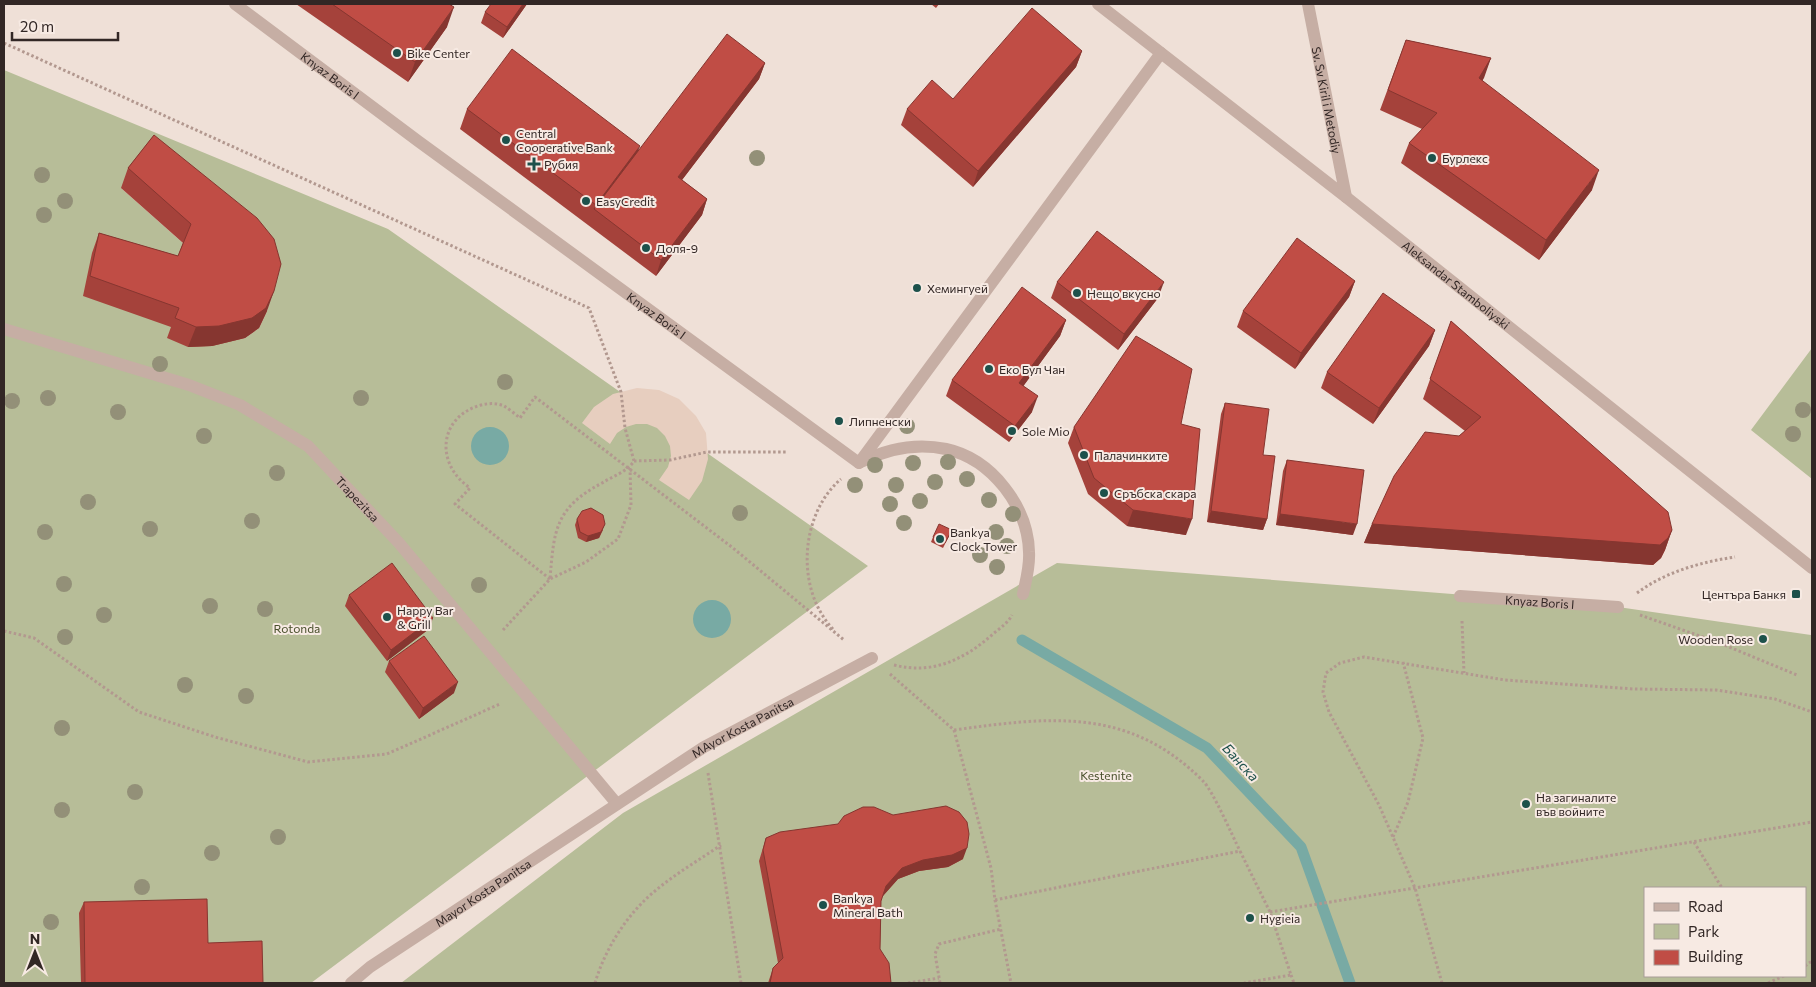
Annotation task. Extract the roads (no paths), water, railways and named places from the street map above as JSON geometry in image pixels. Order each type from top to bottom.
[{"type":"street","name":"Knyaz Boris I","points":[[235,4],[418,141],[859,463]]},
{"type":"street","name":"Aleksandar Stamboliyski","points":[[1098,4],[1346,197],[1812,568]]},
{"type":"street","name":"Sv. Sv Kiril i Metodiy","points":[[1308,4],[1346,197]]},
{"type":"street","points":[[859,463],[1161,53]]},
{"type":"street","name":"Trapezitsa","points":[[4,329],[189,385],[240,405],[308,446],[400,543],[617,804]]},
{"type":"street","points":[[859,463],[884,451],[914,448],[947,449],[971,460],[992,474],[1013,499],[1025,524],[1029,552],[1028,573],[1023,594]]},
{"type":"street","name":"Knyaz Boris I","points":[[1460,596],[1618,608]]},
{"type":"street","name":"MAyor Kosta Panitsa","points":[[617,804],[704,747],[872,658]]},
{"type":"street","name":"Mayor Kosta Panitsa","points":[[351,983],[370,967],[617,804]]},
{"type":"water","points":[[490,427],[497,428],[503,433],[508,439],[508,453],[503,459],[497,464],[490,465],[483,464],[477,459],[472,453],[471,446],[472,439],[477,433],[483,428]]},
{"type":"water","points":[[712,600],[719,601],[725,606],[730,612],[730,626],[725,632],[719,637],[712,638],[705,637],[699,632],[694,626],[693,619],[694,612],[699,606],[705,601]]},
{"type":"waterway","name":"Банска","points":[[1022,640],[1207,748],[1301,847],[1350,983]]},
{"type":"place","name":"Bike Center","points":[[397,53]]},
{"type":"place","name":"Central Cooperative Bank","points":[[506,140]]},
{"type":"place","name":"Бурлекс","points":[[1432,158]]},
{"type":"place","name":"Рубия","points":[[534,164]]},
{"type":"place","name":"EasyCredit","points":[[586,201]]},
{"type":"place","name":"Доля-9","points":[[646,248]]},
{"type":"place","name":"Хемингуей","points":[[917,288]]},
{"type":"place","name":"Нещо вкусно","points":[[1077,293]]},
{"type":"place","name":"Еко Бул Чан","points":[[989,369]]},
{"type":"place","name":"Липненски","points":[[839,421]]},
{"type":"place","name":"Sole Mio","points":[[1012,431]]},
{"type":"place","name":"Палачинките","points":[[1084,455]]},
{"type":"place","name":"Сръбска скара","points":[[1104,493]]},
{"type":"place","name":"Bankya Clock Tower","points":[[940,539]]},
{"type":"place","name":"Центъра Банкя","points":[[1796,594]]},
{"type":"place","name":"Happy Bar & Grill","points":[[387,617]]},
{"type":"place","name":"Wooden Rose","points":[[1763,639]]},
{"type":"place","name":"На загиналите във войните","points":[[1526,804]]},
{"type":"place","name":"Bankya Mineral Bath","points":[[823,905]]},
{"type":"place","name":"Hygieia","points":[[1250,918]]},
{"type":"park label","name":"Rotonda","points":[[297,628]]},
{"type":"park label","name":"Kestenite","points":[[1106,775]]}]
